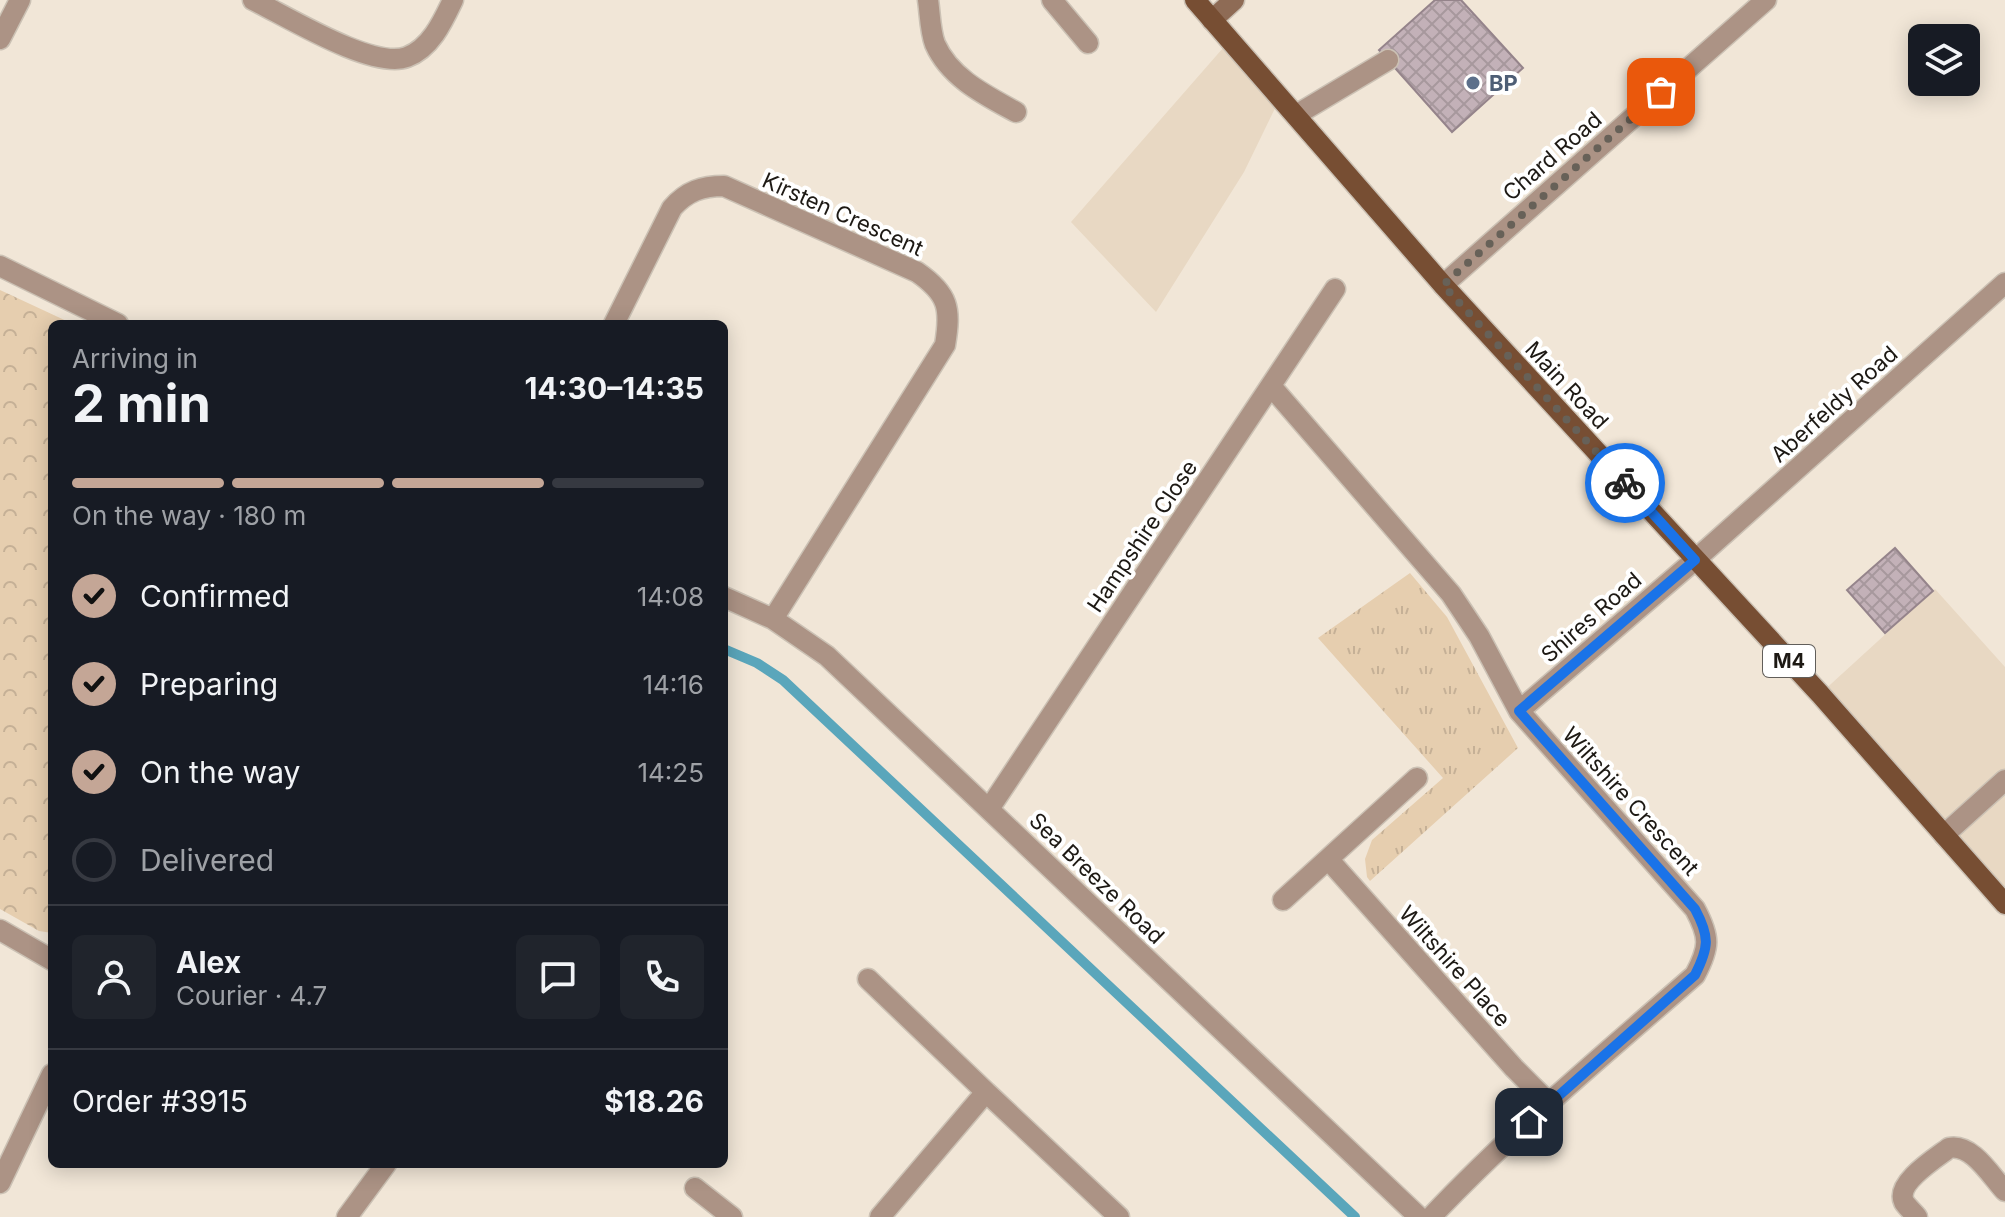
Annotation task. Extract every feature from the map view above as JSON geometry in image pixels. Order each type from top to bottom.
[{"type":"main road","name":"Main Road","points":[[1195,0],[1443,285],[1820,694],[2005,904]]},
{"type":"main road","points":[[1212,20],[1234,0]]},
{"type":"street","points":[[0,39],[20,0]]},
{"type":"street","points":[[253,0],[359,53],[383,59],[407,57],[427,42],[441,26],[453,0]]},
{"type":"street","points":[[928,0],[934,43],[952,68],[974,89],[1016,112]]},
{"type":"street","points":[[1052,0],[1088,43]]},
{"type":"street","name":"Chard Road","points":[[1443,285],[1766,0]]},
{"type":"street","points":[[1296,115],[1388,60]]},
{"type":"street","name":"Kirsten Crescent","points":[[616,320],[672,208],[681,197],[707,186],[724,186],[917,272],[930,281],[947,302],[949,320],[945,345],[773,619]]},
{"type":"street","points":[[0,266],[110,320]]},
{"type":"street","name":"Aberfeldy Road","points":[[1695,560],[2005,283]]},
{"type":"street","name":"Hampshire Close","points":[[989,809],[1335,289]]},
{"type":"street","name":"Wiltshire Crescent","points":[[1271,386],[1451,594],[1479,636],[1519,711],[1695,909],[1706,929],[1705,955],[1695,975],[1549,1103],[1431,1217]]},
{"type":"street","name":"Shires Road","points":[[1519,711],[1695,560]]},
{"type":"street","name":"Sea Breeze Road","points":[[728,599],[773,619],[827,656],[1419,1217]]},
{"type":"street","points":[[1283,900],[1417,778]]},
{"type":"street","points":[[1944,835],[2005,780]]},
{"type":"street","name":"Wiltshire Place","points":[[1328,859],[1514,1068],[1549,1103]]},
{"type":"street","points":[[0,930],[48,958]]},
{"type":"street","points":[[868,979],[1119,1217]]},
{"type":"street","points":[[0,1183],[48,1082]]},
{"type":"street","points":[[880,1217],[986,1092]]},
{"type":"street","points":[[1917,1217],[1903,1200],[1906,1183],[1949,1148],[1962,1147],[1968,1151],[2005,1191]]},
{"type":"street","points":[[347,1217],[383,1168]]},
{"type":"street","points":[[695,1188],[732,1217]]},
{"type":"shaded area","points":[[1230,40],[1280,98],[1244,172],[1156,312],[1071,222]]},
{"type":"shaded area","points":[[1935,589],[2005,667],[2005,904],[1820,694]]},
{"type":"green space","points":[[0,290],[64,320],[48,320],[48,932],[39,931],[0,909]]},
{"type":"green space","points":[[1410,573],[1447,617],[1518,748],[1370,881],[1365,859],[1372,840],[1443,778],[1318,638]]},
{"type":"building","points":[[1435,0],[1461,0],[1523,68],[1452,132],[1379,50]]},
{"type":"building","points":[[1895,548],[1933,591],[1885,633],[1847,590]]},
{"type":"waterway","points":[[728,651],[757,663],[783,680],[1355,1217]]},
{"type":"way so far","points":[[1625,483],[1443,285],[1661,92]]},
{"type":"place","name":"BP","points":[[1473,83]]},
{"type":"route","points":[[1529,1122],[1695,975],[1705,955],[1707,942],[1706,929],[1695,909],[1519,711],[1695,560],[1625,483]]}]
